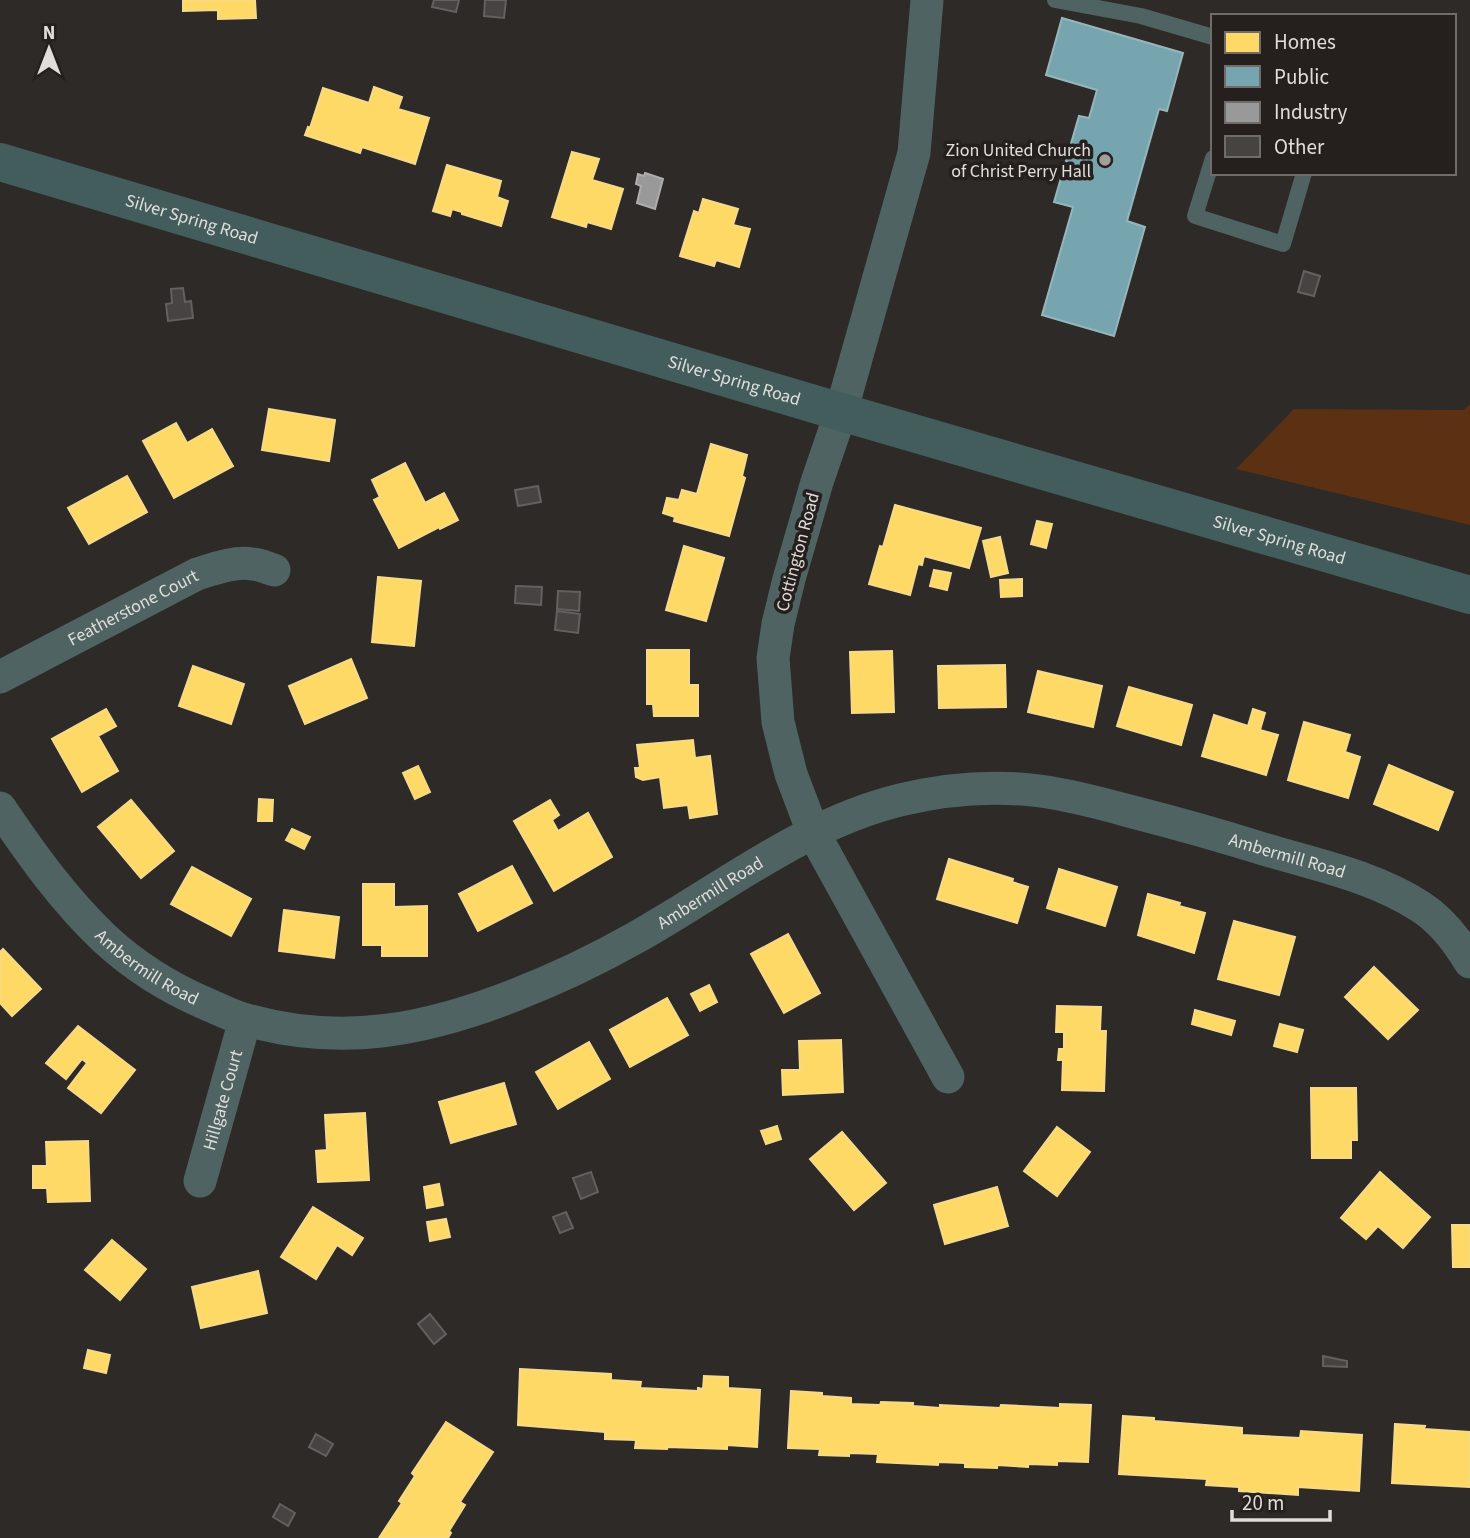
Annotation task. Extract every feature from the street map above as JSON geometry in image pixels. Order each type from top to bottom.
[{"type":"main road","name":"Silver Spring Road","points":[[0,162],[841,412],[1470,595]]},
{"type":"street","name":"Cottington Road","points":[[927,0],[914,153],[841,412],[817,482],[789,579],[773,658],[778,722],[791,774],[813,832],[948,1077]]},
{"type":"street","name":"Featherstone Court","points":[[0,677],[197,574],[241,564],[253,564],[274,570]]},
{"type":"street","name":"Ambermill Road","points":[[0,808],[28,849],[82,915],[105,940],[145,971],[187,996],[245,1020],[320,1033],[375,1033],[419,1026],[473,1011],[554,979],[635,939],[813,832],[897,801],[961,789],[1041,791],[1086,799],[1352,874],[1424,909],[1447,930],[1470,962]]},
{"type":"street","name":"Hillgate Court","points":[[200,1181],[245,1020]]},
{"type":"lane","points":[[1055,0],[1140,16],[1211,36]]},
{"type":"lane","points":[[1211,164],[1195,216],[1283,244],[1303,175]]},
{"type":"shaded area","points":[[1470,404],[1470,525],[1236,469],[1294,409],[1464,410]]},
{"type":"building: Homes","points":[[183,0],[255,0],[256,18],[218,19],[218,10],[183,11]]},
{"type":"building: Homes","points":[[374,87],[402,97],[398,109],[429,118],[415,164],[362,147],[360,153],[305,135],[308,127],[310,128],[323,88],[369,103]]},
{"type":"building: Homes","points":[[572,152],[599,159],[592,180],[623,189],[611,229],[587,222],[586,227],[552,217]]},
{"type":"building: Homes","points":[[447,165],[501,181],[497,197],[508,201],[501,226],[452,209],[450,216],[433,211]]},
{"type":"building: Homes","points":[[703,199],[738,209],[733,225],[750,229],[739,267],[716,260],[714,266],[680,256],[694,211],[699,213]]},
{"type":"building: Homes","points":[[269,409],[335,420],[329,461],[262,450]]},
{"type":"building: Homes","points":[[176,423],[187,443],[212,429],[233,466],[174,498],[143,441]]},
{"type":"building: Homes","points":[[711,444],[747,455],[742,476],[745,478],[729,536],[674,521],[675,517],[663,513],[667,498],[679,500],[682,490],[697,494]]},
{"type":"building: Homes","points":[[405,463],[425,503],[444,493],[458,520],[399,548],[374,500],[380,497],[372,480]]},
{"type":"building: Homes","points":[[127,476],[147,512],[89,544],[68,508]]},
{"type":"building: Homes","points":[[895,505],[981,528],[969,568],[924,556],[922,565],[918,564],[910,595],[869,584]]},
{"type":"building: Homes","points":[[1037,521],[1052,524],[1046,548],[1031,544]]},
{"type":"building: Homes","points":[[1000,537],[1008,573],[991,577],[983,541]]},
{"type":"building: Homes","points":[[684,546],[724,558],[706,621],[666,610]]},
{"type":"building: Homes","points":[[934,570],[951,573],[947,590],[930,586]]},
{"type":"building: Homes","points":[[378,577],[421,581],[414,646],[372,642]]},
{"type":"building: Homes","points":[[1022,579],[1022,596],[1001,597],[1000,580]]},
{"type":"building: Homes","points":[[647,650],[689,650],[689,685],[698,685],[698,716],[654,716],[653,704],[647,704]]},
{"type":"building: Homes","points":[[892,651],[894,712],[852,713],[850,652]]},
{"type":"building: Homes","points":[[351,659],[367,698],[305,724],[289,686]]},
{"type":"building: Homes","points":[[1005,665],[1006,707],[939,708],[938,666]]},
{"type":"building: Homes","points":[[193,666],[244,684],[231,724],[179,706]]},
{"type":"building: Homes","points":[[1038,671],[1102,686],[1093,727],[1028,712]]},
{"type":"building: Homes","points":[[1129,687],[1192,705],[1181,745],[1117,726]]},
{"type":"building: Homes","points":[[106,709],[116,726],[98,736],[118,771],[82,792],[52,739]]},
{"type":"building: Homes","points":[[1253,709],[1265,713],[1260,730],[1278,735],[1266,775],[1202,756],[1214,715],[1248,726]]},
{"type":"building: Homes","points":[[1304,722],[1350,735],[1345,752],[1360,757],[1348,798],[1288,780]]},
{"type":"building: Homes","points":[[693,740],[695,758],[710,756],[717,814],[690,818],[688,805],[664,808],[660,777],[643,780],[636,777],[635,768],[640,768],[637,745]]},
{"type":"building: Homes","points":[[1389,765],[1453,792],[1438,830],[1374,804]]},
{"type":"building: Homes","points":[[418,766],[430,792],[415,799],[403,773]]},
{"type":"building: Homes","points":[[259,799],[273,800],[272,821],[258,821]]},
{"type":"building: Homes","points":[[131,800],[174,851],[141,878],[98,827]]},
{"type":"building: Homes","points":[[550,800],[559,815],[552,820],[558,831],[588,813],[612,857],[554,891],[514,821]]},
{"type":"building: Homes","points":[[292,829],[310,837],[304,849],[286,840]]},
{"type":"building: Homes","points":[[949,859],[1013,879],[1012,882],[1028,887],[1017,923],[937,899]]},
{"type":"building: Homes","points":[[512,866],[532,903],[478,931],[459,894]]},
{"type":"building: Homes","points":[[192,867],[251,899],[231,936],[171,904]]},
{"type":"building: Homes","points":[[1059,869],[1117,887],[1105,926],[1047,908]]},
{"type":"building: Homes","points":[[363,884],[394,884],[394,907],[427,906],[427,956],[382,956],[382,945],[363,945]]},
{"type":"building: Homes","points":[[1148,894],[1205,913],[1194,953],[1138,935]]},
{"type":"building: Homes","points":[[284,910],[339,917],[334,958],[279,951]]},
{"type":"building: Homes","points":[[1234,921],[1295,937],[1279,995],[1218,979]]},
{"type":"building: Homes","points":[[788,934],[820,993],[784,1013],[751,954]]},
{"type":"building: Homes","points":[[3,949],[41,989],[12,1016],[0,1003],[0,952]]},
{"type":"building: Homes","points":[[1374,967],[1418,1010],[1388,1039],[1345,997]]},
{"type":"building: Homes","points":[[709,985],[717,1002],[700,1011],[691,994]]},
{"type":"building: Homes","points":[[667,998],[688,1035],[630,1067],[610,1030]]},
{"type":"building: Homes","points":[[1057,1006],[1101,1007],[1100,1031],[1106,1031],[1104,1091],[1062,1090],[1063,1060],[1058,1060],[1059,1049],[1064,1049],[1064,1032],[1056,1032]]},
{"type":"building: Homes","points":[[1195,1010],[1235,1021],[1231,1035],[1192,1024]]},
{"type":"building: Homes","points":[[1280,1024],[1303,1030],[1297,1052],[1274,1046]]},
{"type":"building: Homes","points":[[78,1026],[135,1070],[101,1113],[68,1088],[87,1063],[82,1059],[66,1079],[46,1063]]},
{"type":"building: Homes","points":[[841,1040],[843,1092],[783,1095],[782,1070],[800,1070],[799,1041]]},
{"type":"building: Homes","points":[[589,1042],[610,1079],[558,1109],[536,1072]]},
{"type":"building: Homes","points":[[504,1083],[516,1124],[451,1143],[439,1102]]},
{"type":"building: Homes","points":[[1311,1088],[1356,1088],[1357,1140],[1351,1140],[1351,1158],[1312,1158]]},
{"type":"building: Homes","points":[[365,1113],[369,1180],[318,1182],[316,1151],[327,1150],[325,1115]]},
{"type":"building: Homes","points":[[777,1126],[781,1139],[766,1144],[761,1131]]},
{"type":"building: Homes","points":[[1057,1127],[1090,1152],[1057,1196],[1024,1171]]},
{"type":"building: Homes","points":[[842,1132],[886,1183],[854,1210],[810,1159]]},
{"type":"building: Homes","points":[[88,1141],[90,1201],[48,1202],[47,1188],[33,1188],[33,1166],[47,1166],[46,1142]]},
{"type":"building: Homes","points":[[1380,1172],[1430,1217],[1403,1248],[1378,1226],[1366,1239],[1341,1218]]},
{"type":"building: Homes","points":[[439,1184],[443,1205],[427,1208],[424,1187]]},
{"type":"building: Homes","points":[[997,1187],[1008,1226],[945,1244],[934,1205]]},
{"type":"building: Homes","points":[[313,1207],[363,1238],[352,1255],[337,1245],[316,1279],[281,1257]]},
{"type":"building: Homes","points":[[446,1219],[450,1237],[430,1241],[427,1222]]},
{"type":"building: Homes","points":[[1452,1225],[1470,1225],[1470,1267],[1453,1267]]},
{"type":"building: Homes","points":[[112,1240],[146,1269],[120,1300],[85,1270]]},
{"type":"building: Homes","points":[[258,1271],[267,1313],[201,1328],[192,1287]]},
{"type":"building: Homes","points":[[88,1350],[110,1355],[106,1373],[84,1368]]},
{"type":"building: Homes","points":[[520,1369],[611,1374],[611,1380],[641,1382],[640,1388],[698,1391],[698,1388],[703,1389],[704,1376],[728,1377],[728,1388],[760,1390],[757,1447],[727,1445],[727,1449],[635,1448],[636,1440],[605,1439],[605,1432],[518,1425]]},
{"type":"building: Homes","points":[[791,1391],[851,1398],[851,1404],[913,1403],[913,1406],[940,1408],[940,1405],[1060,1408],[1060,1404],[1091,1405],[1088,1462],[1057,1461],[1057,1465],[1028,1464],[1028,1467],[965,1467],[965,1463],[938,1462],[938,1465],[877,1462],[878,1454],[819,1455],[820,1449],[788,1448]]},
{"type":"building: Homes","points":[[1123,1416],[1242,1428],[1242,1435],[1300,1438],[1301,1431],[1362,1435],[1359,1491],[1298,1487],[1298,1495],[1239,1491],[1239,1487],[1206,1485],[1207,1479],[1119,1474]]},
{"type":"building: Homes","points":[[446,1422],[493,1452],[460,1502],[465,1505],[449,1531],[451,1533],[448,1538],[379,1538],[402,1503],[399,1501],[415,1476],[412,1473]]},
{"type":"building: Homes","points":[[1395,1424],[1470,1432],[1470,1487],[1392,1483]]},
{"type":"building: Public","name":"Zion United Church of Christ Perry Hall","points":[[1062,18],[1183,53],[1167,111],[1159,109],[1127,221],[1145,227],[1114,336],[1042,315],[1073,207],[1054,202],[1079,116],[1089,118],[1097,90],[1046,75]]},
{"type":"building: Industry","points":[[645,173],[663,179],[655,209],[637,203],[641,186],[636,184],[638,174],[644,176]]},
{"type":"building: Other","points":[[434,0],[459,0],[456,12],[432,7]]},
{"type":"building: Other","points":[[485,0],[506,0],[504,18],[484,16]]},
{"type":"building: Other","points":[[1304,271],[1320,276],[1314,296],[1298,292]]},
{"type":"building: Other","points":[[183,288],[185,302],[191,301],[193,318],[168,321],[166,304],[172,303],[171,289]]},
{"type":"building: Other","points":[[538,486],[541,502],[518,506],[515,490]]},
{"type":"building: Other","points":[[516,586],[542,587],[541,605],[515,603]]},
{"type":"building: Other","points":[[558,591],[580,592],[579,611],[557,609]]},
{"type":"building: Other","points":[[557,611],[580,614],[578,633],[555,630]]},
{"type":"building: Other","points":[[591,1172],[598,1192],[581,1199],[573,1178]]},
{"type":"building: Other","points":[[566,1212],[573,1228],[560,1233],[553,1217]]},
{"type":"building: Other","points":[[430,1314],[446,1334],[434,1344],[418,1324]]},
{"type":"building: Other","points":[[1323,1356],[1347,1361],[1347,1367],[1323,1366]]},
{"type":"building: Other","points":[[316,1434],[333,1444],[326,1456],[309,1447]]},
{"type":"building: Other","points":[[280,1504],[295,1513],[288,1526],[273,1517]]},
{"type":"place","name":"Zion United Church of Christ Perry Hall","points":[[1105,160]]}]
